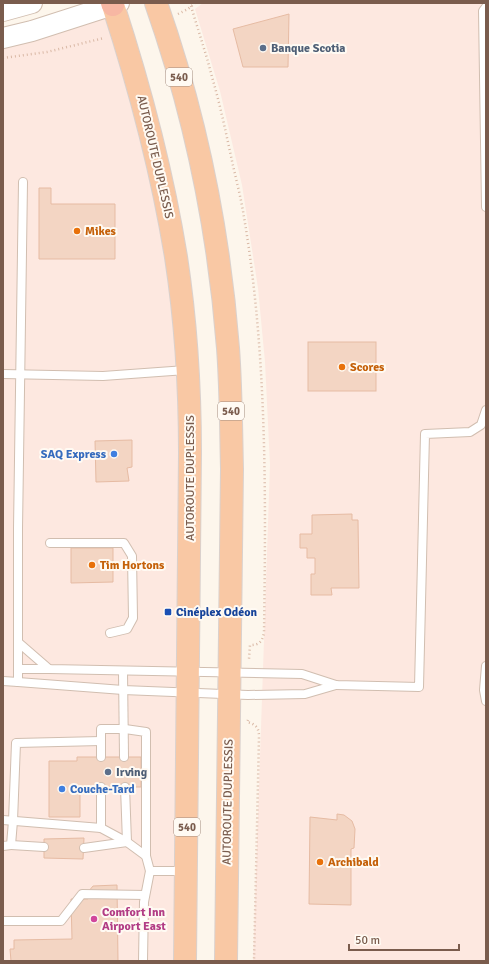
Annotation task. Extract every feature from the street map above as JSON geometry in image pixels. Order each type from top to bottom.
[{"type":"highway","name":"AUTOROUTE DUPLESSIS","points":[[114,4],[146,116],[170,220],[181,299],[188,370],[190,460],[185,961]]},
{"type":"highway","name":"AUTOROUTE DUPLESSIS","points":[[159,11],[182,87],[198,151],[214,232],[224,309],[231,388],[232,469],[226,961]]},
{"type":"street","points":[[3,11],[32,3]]},
{"type":"street","points":[[3,38],[32,31],[114,4]]},
{"type":"lane","points":[[486,7],[483,11],[486,207]]},
{"type":"lane","points":[[18,682],[18,529],[23,182]]},
{"type":"lane","points":[[3,374],[103,376],[188,370]]},
{"type":"lane","points":[[18,670],[49,669],[302,674],[336,685],[419,687],[425,434],[470,432],[481,425],[486,410]]},
{"type":"lane","points":[[50,543],[124,543],[132,556],[133,618],[127,629],[110,633]]},
{"type":"lane","points":[[19,643],[49,669]]},
{"type":"lane","points":[[486,666],[484,690],[486,701]]},
{"type":"lane","points":[[123,671],[124,757]]},
{"type":"lane","points":[[3,681],[123,690],[229,695],[305,694],[336,685]]},
{"type":"lane","points":[[101,757],[101,730],[124,729],[146,732],[146,856],[150,871],[144,902],[144,961]]},
{"type":"lane","points":[[44,847],[7,846],[13,821],[16,743],[101,741]]},
{"type":"lane","points":[[101,787],[101,828]]},
{"type":"lane","points":[[125,787],[127,842]]},
{"type":"lane","points":[[3,820],[101,828],[127,842],[146,856]]},
{"type":"lane","points":[[84,848],[127,842]]},
{"type":"lane","points":[[150,871],[186,872]]},
{"type":"lane","points":[[3,921],[61,920],[82,894],[145,896]]},
{"type":"path","points":[[159,11],[177,15],[194,3]]},
{"type":"path","points":[[191,6],[217,97],[239,193],[248,242],[256,310],[265,452],[265,582],[264,633],[258,644],[250,645],[250,658]]},
{"type":"path","points":[[3,58],[47,52],[122,32]]},
{"type":"path","points":[[248,716],[248,722],[255,724],[259,733],[254,961]]},
{"type":"shaded area","points":[[203,3],[486,3],[486,961],[253,961],[270,465],[265,362],[258,288],[242,185],[220,91],[195,9]]},
{"type":"shaded area","points":[[113,5],[181,299],[185,961],[3,961],[3,38]]},
{"type":"building","name":"Banque Scotia","points":[[289,14],[288,67],[243,67],[233,29]]},
{"type":"building","name":"Mikes","points":[[39,188],[51,188],[51,204],[115,204],[115,259],[39,259]]},
{"type":"building","name":"Scores","points":[[308,342],[376,342],[376,391],[308,391]]},
{"type":"building","name":"SAQ Express","points":[[132,440],[132,467],[127,468],[129,481],[96,482],[95,441]]},
{"type":"building","points":[[352,514],[352,520],[358,520],[359,588],[331,588],[332,595],[311,595],[311,574],[315,574],[315,558],[307,558],[307,548],[300,548],[300,534],[312,534],[312,515]]},
{"type":"building","name":"Tim Hortons","points":[[71,548],[113,548],[113,582],[71,583]]},
{"type":"building","points":[[77,757],[141,757],[141,787],[80,787],[80,817],[49,817],[49,761],[77,761]]},
{"type":"building","points":[[337,814],[344,815],[352,821],[355,829],[354,848],[351,849],[351,905],[309,904],[310,817],[337,820]]},
{"type":"building","points":[[84,838],[83,859],[44,858],[44,839]]},
{"type":"building","name":"Comfort Inn Airport East","points":[[117,885],[118,961],[11,961],[10,949],[14,949],[14,940],[72,939],[71,899],[88,899],[88,892],[93,886]]},
{"type":"place","name":"Banque Scotia","points":[[263,48]]},
{"type":"place","name":"Mikes","points":[[77,231]]},
{"type":"place","name":"Scores","points":[[342,367]]},
{"type":"place","name":"SAQ Express","points":[[114,454]]},
{"type":"place","name":"Tim Hortons","points":[[92,565]]},
{"type":"place","name":"Cinéplex Odéon","points":[[168,612]]},
{"type":"place","name":"Irving","points":[[108,772]]},
{"type":"place","name":"Couche-Tard","points":[[62,789]]},
{"type":"place","name":"Archibald","points":[[320,862]]},
{"type":"place","name":"Comfort Inn Airport East","points":[[94,919]]}]
